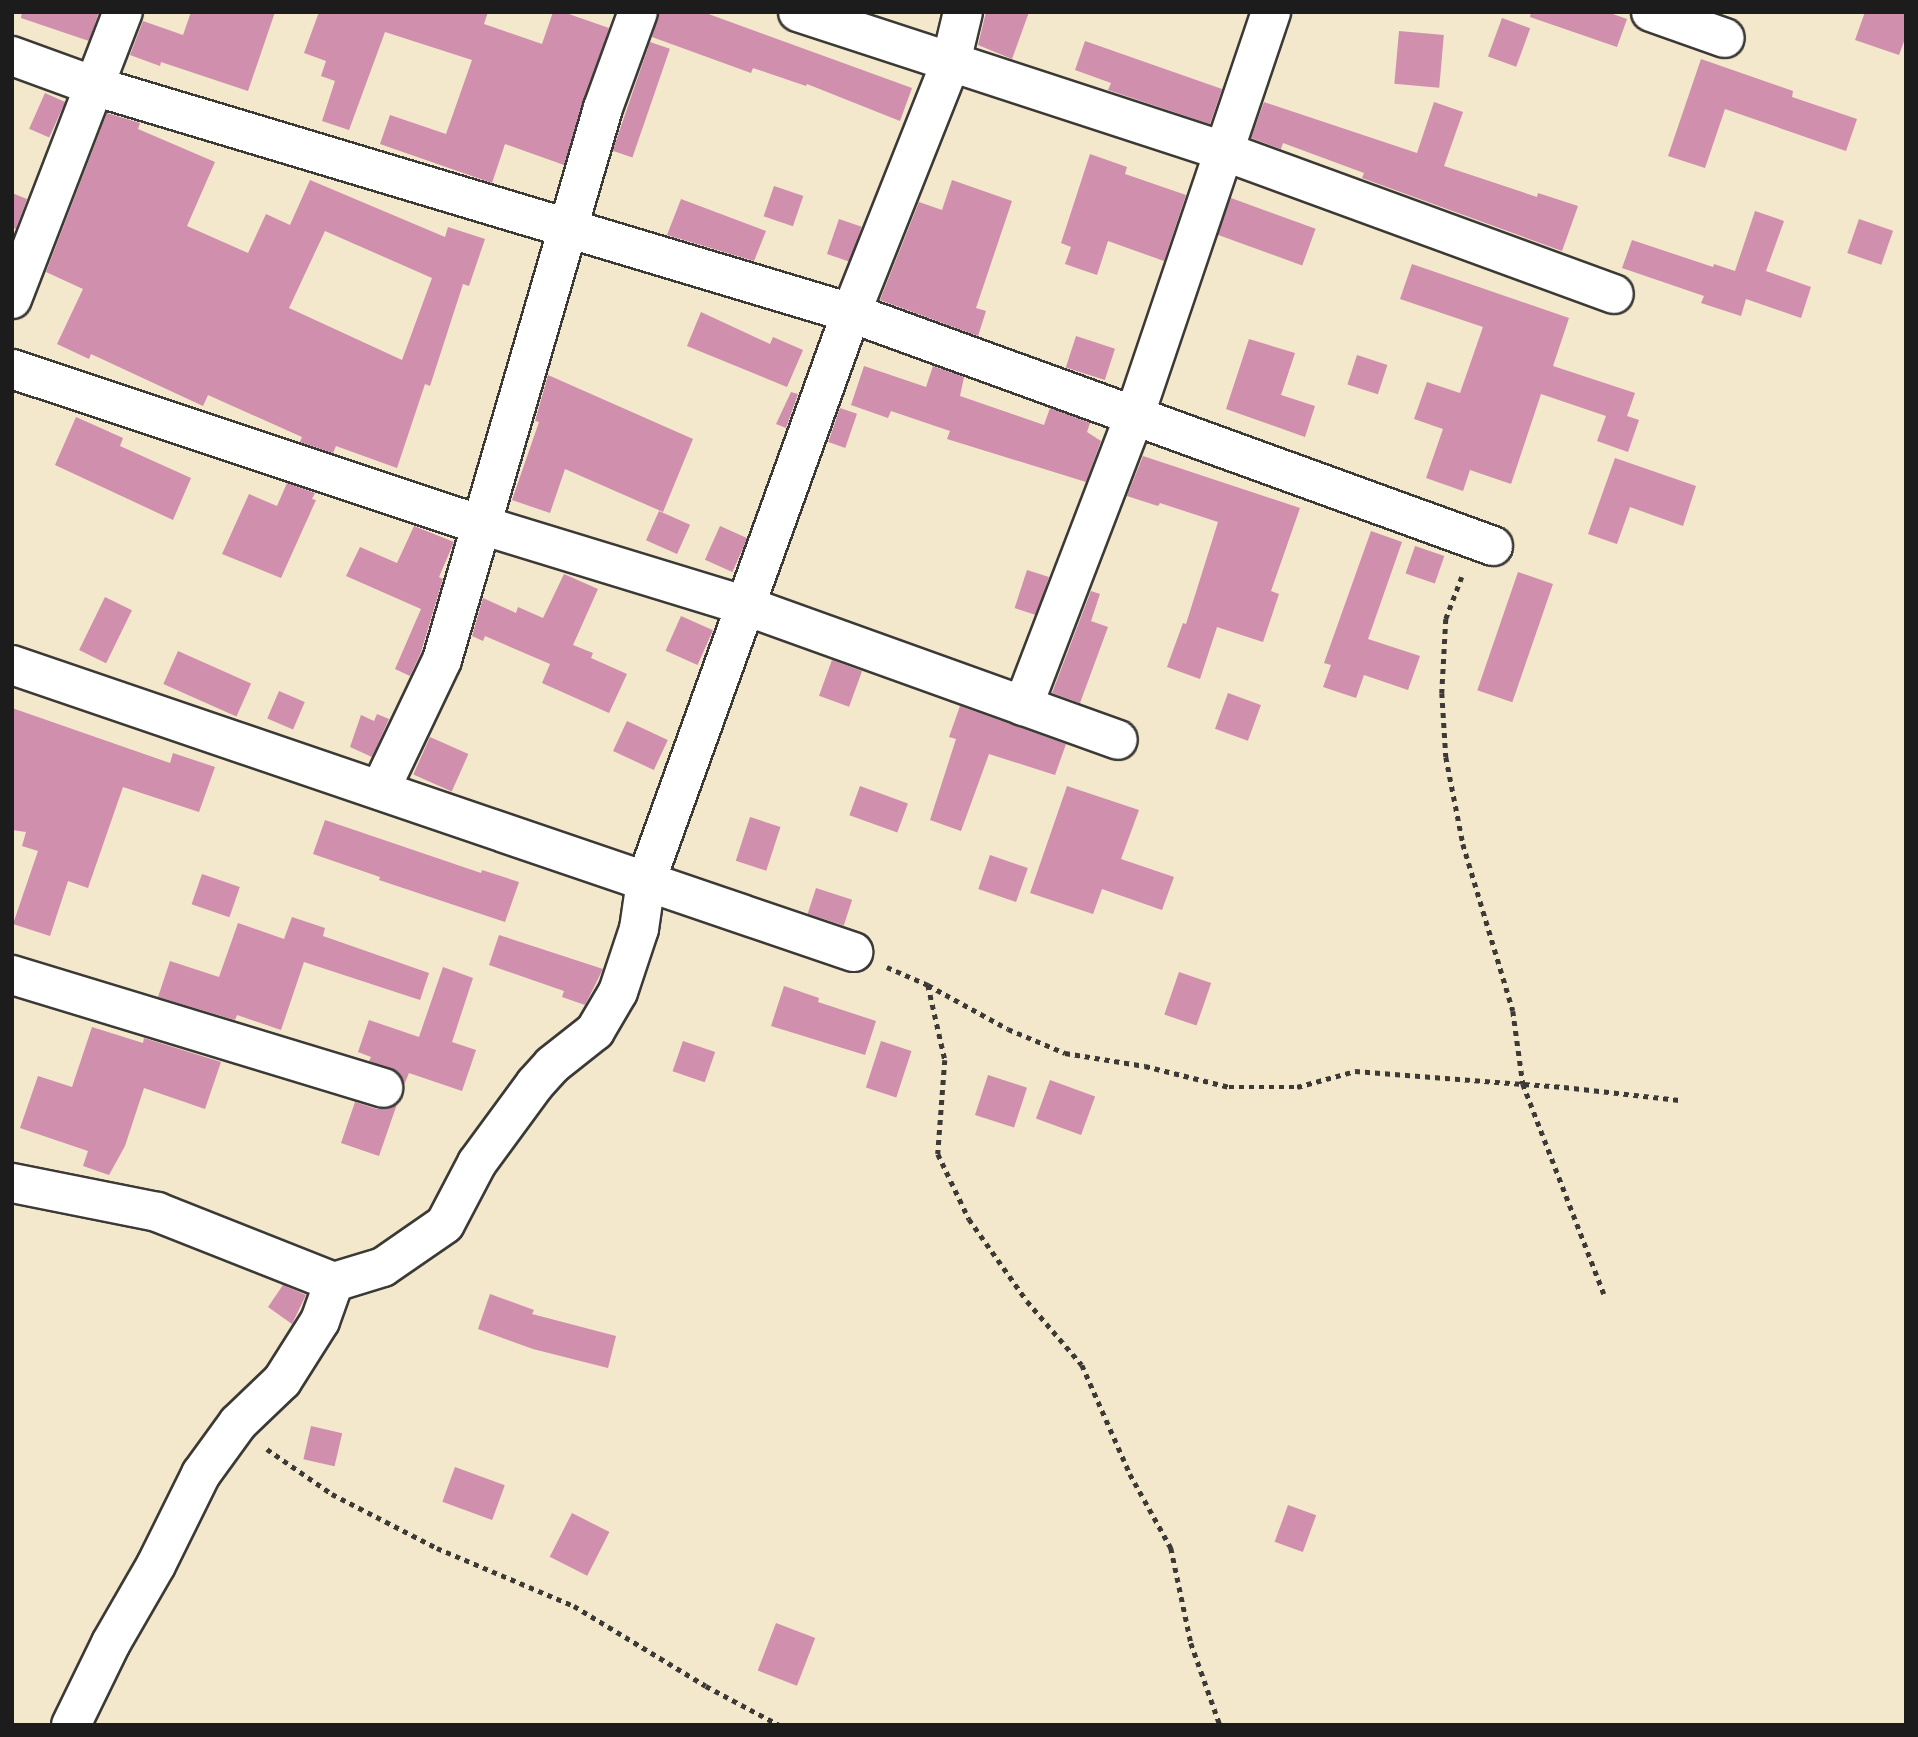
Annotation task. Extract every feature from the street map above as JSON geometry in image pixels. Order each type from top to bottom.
[{"type":"street","points":[[12,299],[97,87],[124,12]]},
{"type":"street","points":[[380,790],[442,660],[603,108],[638,12]]},
{"type":"street","points":[[798,12],[1223,151],[1614,294]]},
{"type":"street","points":[[12,1183],[157,1212],[334,1282],[383,1267],[444,1224],[477,1163],[535,1084],[552,1065],[595,1031],[618,992],[639,929],[646,881],[852,313],[951,62],[963,12]]},
{"type":"street","points":[[1023,706],[1134,417],[1272,12]]},
{"type":"street","points":[[1651,12],[1725,38]]},
{"type":"street","points":[[12,56],[97,87],[852,313],[1493,546]]},
{"type":"street","points":[[12,369],[481,525],[746,606],[1118,740]]},
{"type":"street","points":[[12,665],[853,952]]},
{"type":"street","points":[[12,975],[383,1088]]},
{"type":"street","points":[[71,1725],[201,1474],[237,1423],[282,1381],[320,1321],[334,1282]]},
{"type":"path","points":[[1493,546],[1467,565],[1446,619],[1443,693],[1446,757],[1463,844],[1513,1011],[1523,1084],[1604,1294]]},
{"type":"path","points":[[853,952],[928,985],[1008,1029],[1065,1053],[1145,1066],[1228,1087],[1297,1087],[1355,1071],[1679,1100]]},
{"type":"path","points":[[928,985],[945,1059],[938,1154],[969,1219],[1027,1301],[1082,1365],[1130,1474],[1171,1548],[1191,1643],[1220,1725]]},
{"type":"path","points":[[237,1423],[266,1449],[332,1494],[438,1548],[574,1606],[779,1725]]},
{"type":"building","points":[[22,12],[99,12],[89,41],[21,18]]},
{"type":"building","points":[[191,12],[275,12],[248,91],[161,62],[160,66],[130,55],[143,21],[183,35]]},
{"type":"building","points":[[319,12],[488,12],[484,24],[542,44],[553,12],[563,12],[609,28],[564,165],[505,144],[492,183],[380,144],[390,115],[446,134],[472,60],[385,32],[349,130],[322,121],[335,81],[321,76],[326,61],[304,53]]},
{"type":"building","points":[[659,12],[703,12],[912,88],[900,121],[807,84],[806,86],[753,68],[751,73],[652,37]]},
{"type":"building","points":[[986,12],[1029,12],[1012,59],[978,45]]},
{"type":"building","points":[[1531,12],[1607,12],[1627,19],[1617,47],[1530,17]]},
{"type":"building","points":[[1865,12],[1906,12],[1906,36],[1899,55],[1855,40]]},
{"type":"building","points":[[1502,18],[1530,28],[1516,67],[1488,57]]},
{"type":"building","points":[[1399,31],[1444,35],[1439,88],[1394,84]]},
{"type":"building","points":[[1085,41],[1222,89],[1210,124],[1108,90],[1111,83],[1075,70]]},
{"type":"building","points":[[650,42],[670,49],[632,158],[613,151]]},
{"type":"building","points":[[1701,59],[1793,91],[1792,97],[1857,119],[1846,151],[1725,109],[1705,168],[1668,156]]},
{"type":"building","points":[[45,93],[65,102],[49,138],[29,129]]},
{"type":"building","points":[[1264,102],[1417,153],[1434,102],[1463,112],[1444,166],[1537,197],[1538,193],[1578,206],[1562,251],[1362,178],[1364,173],[1283,143],[1281,149],[1251,138]]},
{"type":"building","points":[[107,113],[140,123],[138,129],[215,162],[187,226],[248,253],[266,214],[290,225],[310,180],[445,237],[448,227],[485,239],[469,286],[463,284],[430,386],[425,384],[397,468],[336,446],[333,453],[300,442],[302,437],[208,395],[203,406],[91,354],[89,359],[57,344],[83,289],[46,272]],"holes":[[[325,231],[432,278],[402,360],[289,308]]]},
{"type":"building","points":[[1090,154],[1127,167],[1125,174],[1186,195],[1164,261],[1108,241],[1097,275],[1065,264],[1071,247],[1061,243]]},
{"type":"building","points":[[952,180],[1012,201],[976,308],[986,311],[978,336],[880,300],[919,202],[942,210]]},
{"type":"building","points":[[774,186],[803,196],[793,226],[764,216]]},
{"type":"building","points":[[12,193],[27,199],[16,229],[12,227]]},
{"type":"building","points":[[1231,198],[1316,229],[1302,265],[1218,235]]},
{"type":"building","points":[[681,199],[766,231],[754,261],[667,235]]},
{"type":"building","points":[[1755,211],[1784,221],[1766,271],[1811,287],[1801,318],[1746,299],[1741,316],[1701,303],[1704,296],[1622,268],[1632,240],[1713,267],[1714,264],[1735,271]]},
{"type":"building","points":[[839,219],[862,227],[850,262],[827,254]]},
{"type":"building","points":[[1859,219],[1893,231],[1881,265],[1847,253]]},
{"type":"building","points":[[1412,264],[1569,318],[1553,366],[1635,393],[1627,416],[1639,420],[1628,452],[1597,441],[1606,416],[1541,394],[1511,484],[1470,470],[1463,491],[1426,478],[1443,429],[1414,419],[1427,382],[1460,393],[1483,327],[1400,299]]},
{"type":"building","points":[[701,312],[770,344],[773,337],[803,350],[787,387],[687,346]]},
{"type":"building","points":[[1076,336],[1115,349],[1105,380],[1066,367]]},
{"type":"building","points":[[1249,339],[1295,353],[1281,395],[1315,406],[1305,437],[1226,409]]},
{"type":"building","points":[[1357,355],[1387,365],[1378,394],[1347,384]]},
{"type":"building","points":[[864,366],[926,387],[933,366],[964,377],[960,396],[1044,425],[1050,408],[1090,423],[1087,432],[1101,441],[1086,482],[947,439],[950,431],[891,411],[888,418],[851,405]]},
{"type":"building","points":[[548,375],[693,439],[663,512],[565,469],[550,513],[512,500],[539,422],[535,421]]},
{"type":"building","points":[[791,392],[798,394],[786,428],[776,424]]},
{"type":"building","points":[[840,408],[857,414],[845,448],[828,442]]},
{"type":"building","points":[[76,417],[123,438],[120,446],[191,478],[173,520],[55,465]]},
{"type":"building","points":[[1143,456],[1300,508],[1271,591],[1279,594],[1263,642],[1217,627],[1200,679],[1167,667],[1183,623],[1186,624],[1218,522],[1160,503],[1158,506],[1127,496]]},
{"type":"building","points":[[1615,458],[1696,486],[1683,526],[1630,507],[1617,544],[1588,534]]},
{"type":"building","points":[[287,483],[315,493],[312,499],[316,500],[281,578],[222,554],[249,494],[277,506]]},
{"type":"building","points":[[659,511],[690,525],[677,554],[646,540]]},
{"type":"building","points":[[414,526],[454,542],[439,577],[443,579],[421,652],[410,676],[395,669],[421,609],[346,576],[360,547],[397,563]]},
{"type":"building","points":[[720,526],[747,538],[732,572],[705,560]]},
{"type":"building","points":[[1371,531],[1402,542],[1368,639],[1420,656],[1408,690],[1364,675],[1356,698],[1323,687],[1331,665],[1324,663]]},
{"type":"building","points":[[1415,546],[1444,556],[1435,584],[1406,573]]},
{"type":"building","points":[[1027,570],[1049,577],[1037,615],[1015,608]]},
{"type":"building","points":[[1518,572],[1553,584],[1512,702],[1477,690]]},
{"type":"building","points":[[564,574],[598,589],[573,645],[593,653],[591,658],[627,674],[609,713],[542,683],[550,664],[485,636],[483,641],[472,636],[483,598],[516,613],[518,607],[543,618]]},
{"type":"building","points":[[1091,591],[1100,594],[1091,621],[1108,627],[1080,703],[1052,693]]},
{"type":"building","points":[[105,597],[132,610],[106,663],[79,650]]},
{"type":"building","points":[[681,616],[713,630],[698,665],[666,651]]},
{"type":"building","points":[[178,651],[251,684],[236,716],[163,684]]},
{"type":"building","points":[[832,660],[862,671],[849,707],[819,696]]},
{"type":"building","points":[[279,691],[305,702],[293,730],[267,719]]},
{"type":"building","points":[[1228,693],[1261,705],[1248,741],[1215,729]]},
{"type":"building","points":[[960,706],[1066,744],[1055,775],[989,754],[961,831],[930,820],[956,739],[949,737]]},
{"type":"building","points":[[12,708],[170,763],[173,753],[215,767],[199,812],[123,787],[88,888],[68,881],[50,936],[13,924],[38,851],[22,846],[26,832],[12,830]]},
{"type":"building","points":[[377,714],[389,719],[372,757],[350,747],[361,715],[374,721]]},
{"type":"building","points":[[627,721],[668,740],[654,770],[613,751]]},
{"type":"building","points":[[430,737],[468,754],[452,792],[413,774]]},
{"type":"building","points":[[860,786],[908,803],[897,833],[849,815]]},
{"type":"building","points":[[1067,786],[1139,810],[1121,859],[1174,877],[1162,910],[1102,889],[1093,914],[1030,893]]},
{"type":"building","points":[[750,817],[780,827],[766,871],[736,861]]},
{"type":"building","points":[[325,820],[481,873],[482,870],[519,882],[505,922],[379,880],[380,877],[313,854]]},
{"type":"building","points":[[990,855],[1028,868],[1016,902],[978,889]]},
{"type":"building","points":[[202,874],[240,887],[229,917],[192,904]]},
{"type":"building","points":[[816,888],[852,900],[844,925],[808,914]]},
{"type":"building","points":[[292,917],[325,928],[323,936],[429,973],[420,1000],[304,962],[281,1030],[237,1015],[235,1020],[158,997],[170,961],[219,977],[238,923],[284,939]]},
{"type":"building","points":[[499,935],[603,969],[585,1005],[562,997],[564,991],[489,965]]},
{"type":"building","points":[[443,967],[473,978],[452,1042],[476,1050],[462,1091],[409,1073],[404,1085],[398,1073],[369,1061],[371,1057],[358,1052],[369,1020],[419,1037]]},
{"type":"building","points":[[1179,972],[1211,983],[1196,1026],[1164,1015]]},
{"type":"building","points":[[784,986],[819,998],[818,1002],[876,1021],[865,1055],[771,1026]]},
{"type":"building","points":[[92,1027],[143,1043],[144,1038],[221,1062],[205,1109],[144,1088],[125,1146],[109,1175],[83,1166],[88,1151],[20,1128],[38,1076],[72,1087]]},
{"type":"building","points":[[683,1041],[715,1052],[705,1082],[673,1071]]},
{"type":"building","points":[[881,1041],[911,1051],[896,1097],[866,1088]]},
{"type":"building","points":[[988,1075],[1027,1088],[1014,1128],[975,1115]]},
{"type":"building","points":[[1050,1080],[1095,1096],[1081,1135],[1036,1119]]},
{"type":"building","points":[[355,1102],[377,1109],[387,1109],[397,1104],[379,1156],[341,1143]]},
{"type":"building","points":[[283,1285],[306,1295],[292,1324],[268,1307]]},
{"type":"building","points":[[490,1294],[534,1310],[532,1314],[616,1336],[608,1368],[533,1349],[478,1329]]},
{"type":"building","points":[[311,1426],[342,1433],[335,1466],[303,1459]]},
{"type":"building","points":[[455,1467],[505,1485],[492,1520],[442,1502]]},
{"type":"building","points":[[1288,1505],[1316,1515],[1303,1552],[1275,1542]]},
{"type":"building","points":[[572,1513],[609,1532],[587,1576],[550,1557]]},
{"type":"building","points":[[776,1623],[815,1638],[797,1686],[758,1671]]}]
